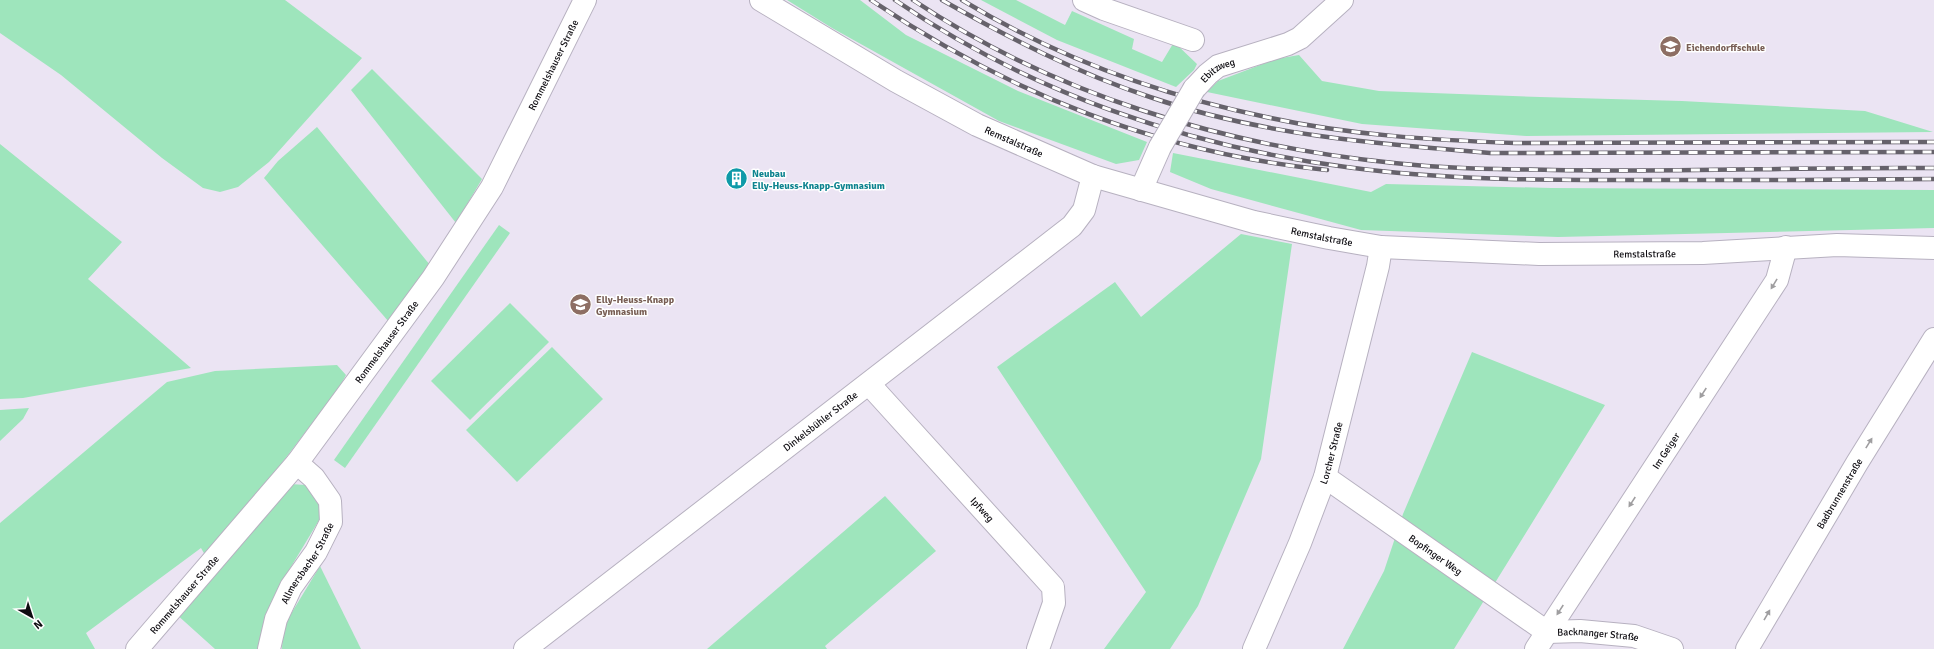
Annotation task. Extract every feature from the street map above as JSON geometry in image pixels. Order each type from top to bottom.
[{"type":"street","name":"Rommelshauser Straße","points":[[137,649],[297,463],[433,278],[492,187],[585,0]]},
{"type":"street","name":"Remstalstraße","points":[[761,0],[896,81],[971,121],[1043,155],[1093,176],[1254,222],[1329,238],[1381,247],[1539,254],[1703,253],[1837,245],[1934,248]]},
{"type":"street","points":[[1084,0],[1104,9],[1193,40]]},
{"type":"street","name":"Ebitzweg","points":[[1141,190],[1160,147],[1194,89],[1208,74],[1218,66],[1288,44],[1300,38],[1342,0]]},
{"type":"street","name":"Dinkelsbühler Straße","points":[[525,649],[1072,226],[1084,210],[1093,176]]},
{"type":"street","name":"Lorcher Straße","points":[[1254,649],[1300,543],[1325,477],[1378,266],[1381,247]]},
{"type":"street","name":"Im Geiger","points":[[1541,640],[1777,280],[1786,247]]},
{"type":"street","name":"Badbrunnenstraße","points":[[1747,649],[1857,463],[1934,339]]},
{"type":"street","name":"Ipfweg","points":[[869,384],[1053,587],[1054,603],[1038,649]]},
{"type":"street","name":"Allmersbacher Straße","points":[[269,649],[276,619],[291,587],[316,552],[331,522],[330,501],[314,478],[297,463]]},
{"type":"street","name":"Bopfinger Weg","points":[[1325,477],[1541,640]]},
{"type":"street","name":"Backnanger Straße","points":[[1541,640],[1580,631],[1634,636],[1672,649]]},
{"type":"green space","points":[[0,0],[285,0],[362,58],[269,162],[238,187],[220,192],[203,188],[162,158],[61,75],[0,33]]},
{"type":"green space","points":[[787,0],[860,0],[906,35],[1018,91],[1147,142],[1139,160],[1116,164],[999,121],[832,28]]},
{"type":"green space","points":[[981,0],[1016,0],[1065,25],[1072,11],[1134,39],[1132,49],[1162,62],[1174,42],[1197,64],[1194,70],[1176,87],[1057,40]]},
{"type":"green space","points":[[1299,55],[1322,81],[1379,91],[1682,101],[1865,111],[1933,132],[1526,136],[1362,124],[1207,92],[1218,81],[1276,59]]},
{"type":"green space","points":[[372,69],[482,179],[456,223],[351,90]]},
{"type":"green space","points":[[317,127],[430,265],[389,322],[264,178],[278,161]]},
{"type":"green space","points":[[0,144],[122,242],[88,279],[191,368],[23,398],[0,399]]},
{"type":"green space","points":[[1173,153],[1371,192],[1386,184],[1551,188],[1934,190],[1934,228],[1558,237],[1361,230],[1211,189],[1170,172]]},
{"type":"green space","points":[[499,225],[510,233],[345,468],[334,460]]},
{"type":"green space","points":[[1241,234],[1292,244],[1261,459],[1198,606],[1170,649],[1104,649],[1146,592],[997,367],[1115,282],[1141,317]]},
{"type":"green space","points":[[510,303],[549,342],[470,420],[431,381]]},
{"type":"green space","points":[[552,347],[603,399],[517,482],[466,430]]},
{"type":"green space","points":[[1472,352],[1605,405],[1454,649],[1343,649],[1384,571],[1403,514]]},
{"type":"green space","points":[[337,365],[346,375],[339,388],[275,472],[205,555],[201,548],[86,633],[95,649],[0,649],[0,523],[167,382],[215,371]]},
{"type":"green space","points":[[29,408],[23,419],[0,441],[0,410]]},
{"type":"green space","points":[[290,484],[306,485],[324,512],[280,585],[260,649],[215,649],[175,613]]},
{"type":"green space","points":[[885,496],[936,551],[825,646],[827,649],[707,649]]},
{"type":"green space","points":[[320,566],[361,649],[282,649],[283,627]]},
{"type":"railway","points":[[871,0],[924,34],[977,64],[1032,91],[1088,114],[1146,134],[1204,149],[1265,162],[1327,170]]},
{"type":"railway","points":[[895,0],[946,33],[1000,62],[1054,88],[1111,110],[1168,129],[1227,145],[1286,158],[1385,172],[1502,179],[1934,179]]},
{"type":"railway","points":[[913,0],[968,34],[1024,63],[1083,89],[1143,111],[1205,129],[1268,144],[1331,155],[1414,165],[1493,169],[1648,170],[1934,168]]},
{"type":"railway","points":[[942,0],[992,28],[1044,54],[1123,88],[1192,110],[1234,121],[1319,136],[1405,146],[1491,153],[1934,152]]},
{"type":"railway","points":[[962,0],[1033,39],[1071,56],[1147,85],[1226,108],[1327,128],[1390,136],[1515,143],[1934,142]]},
{"type":"place","name":"Eichendorffschule","points":[[1671,47]]},
{"type":"place","name":"Neubau Elly-Heuss-Knapp-Gymnasium","points":[[737,179]]},
{"type":"place","name":"Elly-Heuss-Knapp Gymnasium","points":[[580,305]]}]
